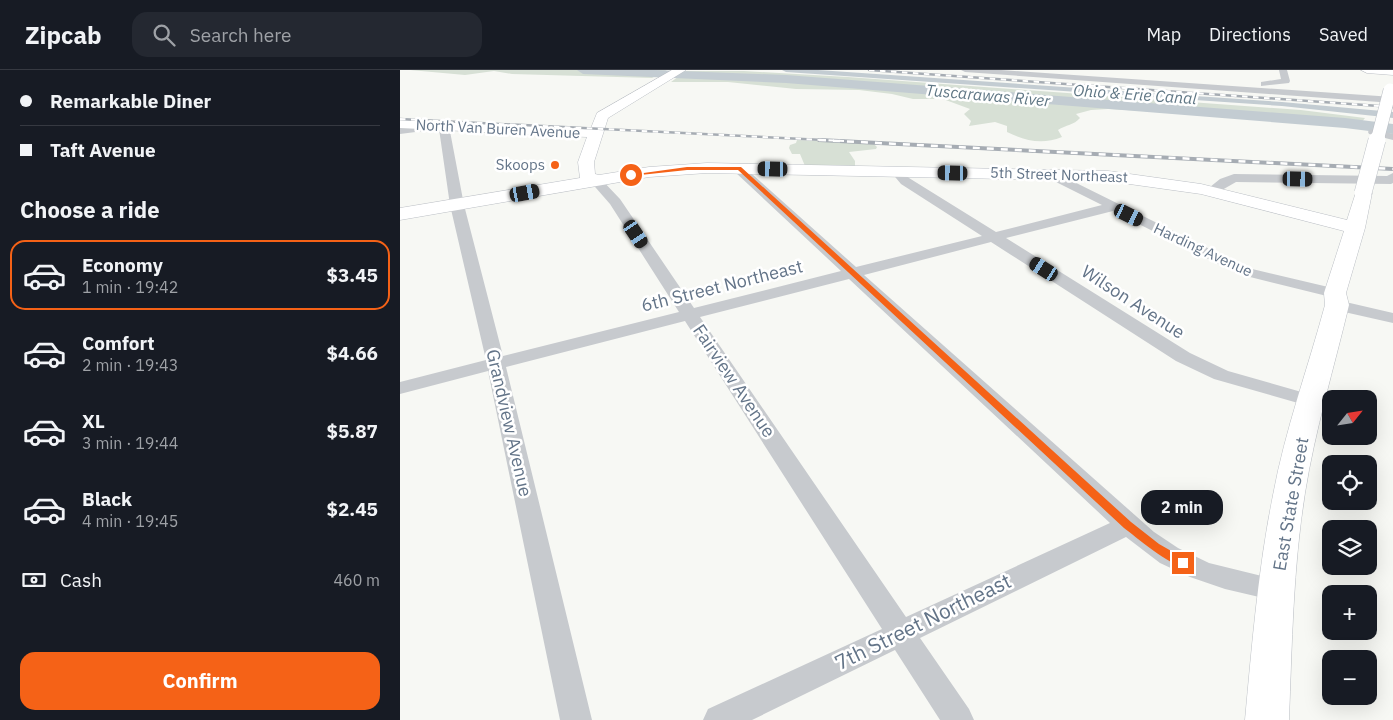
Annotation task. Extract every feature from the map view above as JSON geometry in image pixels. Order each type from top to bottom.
[{"type":"main road","points":[[1368,70],[1393,72]]},
{"type":"main road","name":"Fairview Avenue","points":[[595,180],[587,176],[586,167],[602,116],[674,74]]},
{"type":"main road","name":"East State Street","points":[[1267,720],[1276,590],[1289,495],[1355,228],[1352,201],[1392,91]]},
{"type":"main road","name":"North Van Buren Avenue","points":[[400,124],[595,134]]},
{"type":"main road","name":"5th Street Northeast","points":[[400,214],[595,180],[666,170],[739,168],[1050,174],[1140,178],[1211,191],[1355,228]]},
{"type":"main road","points":[[1274,206],[1310,208],[1352,201]]},
{"type":"street","points":[[965,70],[1392,91]]},
{"type":"street","points":[[1205,81],[1252,84],[1282,83],[1287,80],[1283,70]]},
{"type":"street","points":[[400,131],[442,126]]},
{"type":"street","name":"Grandview Avenue","points":[[442,126],[457,205],[496,364],[576,720]]},
{"type":"street","points":[[1373,132],[1393,136]]},
{"type":"street","points":[[739,168],[1128,525],[1156,547],[1192,568],[1217,577],[1276,590]]},
{"type":"street","name":"Wilson Avenue","points":[[897,172],[906,181],[1183,357],[1221,375],[1312,401]]},
{"type":"street","name":"Harding Avenue","points":[[1050,174],[1112,207],[1243,271],[1393,318]]},
{"type":"street","points":[[1211,191],[1234,178],[1391,180],[1393,177]]},
{"type":"street","name":"Fairview Avenue","points":[[595,180],[615,202],[958,720]]},
{"type":"street","name":"6th Street Northeast","points":[[400,388],[1112,207]]},
{"type":"street","name":"7th Street Northeast","points":[[719,720],[1128,525]]},
{"type":"shaded area","points":[[410,70],[667,70],[652,78],[512,74],[494,71],[465,75]]},
{"type":"shaded area","points":[[686,71],[744,71],[848,77],[1301,110],[1365,118],[1357,128],[1180,113],[1108,109],[1091,110],[1076,114],[1080,118],[1078,120],[1058,130],[1062,137],[1048,141],[1034,141],[1007,132],[1007,126],[995,122],[969,126],[971,121],[964,114],[970,109],[943,99],[913,99],[859,90],[796,89],[728,82],[671,82]]},
{"type":"shaded area","points":[[797,140],[874,144],[877,147],[876,149],[849,152],[855,161],[855,168],[805,166],[800,154],[792,154],[789,148]]},
{"type":"waterway","name":"Tuscarawas River","points":[[583,70],[786,79],[1345,123],[1393,129]]},
{"type":"waterway","name":"Ohio & Erie Canal","points":[[786,70],[1282,104],[1393,115]]},
{"type":"railway","points":[[869,70],[1393,107]]},
{"type":"railway","points":[[400,119],[844,141]]},
{"type":"railway","points":[[819,140],[1393,169]]},
{"type":"place","name":"Skoops","points":[[555,165]]},
{"type":"route","points":[[631,175],[687,168],[739,168],[1128,525],[1156,547],[1183,563]]}]
